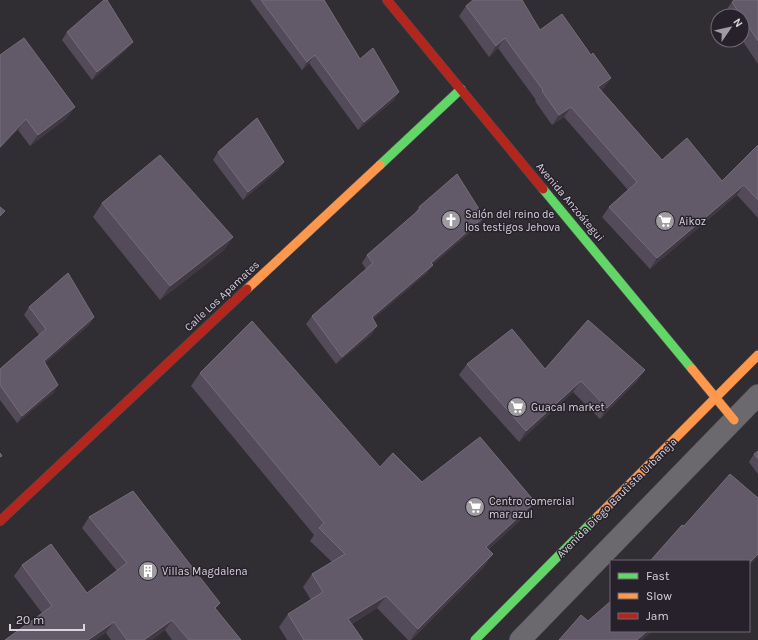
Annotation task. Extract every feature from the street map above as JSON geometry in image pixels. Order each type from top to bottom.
[{"type":"street","name":"Avenida Anzoátegui","points":[[387,0],[734,420]]},
{"type":"street","name":"Calle Los Apamates","points":[[0,521],[461,89]]},
{"type":"street","name":"Avenida Diego Bautista Urbaneja","points":[[475,640],[758,355]]},
{"type":"street","points":[[520,640],[758,395]]},
{"type":"building","points":[[104,0],[107,0],[133,42],[97,72],[67,32]]},
{"type":"building","points":[[261,0],[324,0],[360,59],[373,48],[399,92],[364,122],[315,55],[307,62]]},
{"type":"building","points":[[473,0],[522,0],[540,30],[562,14],[591,55],[593,53],[611,78],[598,87],[662,160],[687,138],[722,181],[758,145],[758,200],[744,185],[657,258],[609,207],[637,182],[571,107],[559,115],[542,91],[543,90],[505,38],[496,46],[466,6]]},
{"type":"building","points":[[734,0],[758,0],[758,41],[750,29],[750,8],[736,8],[732,2]]},
{"type":"building","points":[[24,38],[75,107],[38,135],[26,119],[0,147],[0,55]]},
{"type":"building","points":[[257,118],[284,162],[248,192],[218,152]]},
{"type":"building","points":[[160,155],[233,237],[170,286],[102,203]]},
{"type":"building","points":[[457,174],[484,217],[431,263],[433,265],[372,317],[377,326],[342,357],[312,316],[373,263],[367,255],[420,209],[419,207]]},
{"type":"building","points":[[0,207],[5,211],[0,216]]},
{"type":"building","points":[[68,273],[94,317],[44,361],[58,385],[22,416],[0,385],[0,369],[46,329],[29,307]]},
{"type":"building","points":[[588,320],[645,370],[607,408],[581,381],[526,431],[467,364],[512,329],[545,369]]},
{"type":"building","points":[[252,321],[380,467],[393,453],[422,482],[480,437],[535,502],[486,547],[493,554],[418,629],[386,596],[348,619],[363,640],[304,640],[288,614],[323,592],[312,574],[345,554],[319,528],[324,523],[200,373]]},
{"type":"building","points":[[758,451],[758,459],[754,454]]},
{"type":"building","points":[[730,474],[758,498],[758,554],[750,562],[750,560],[651,560],[682,525],[684,526]]},
{"type":"building","points":[[133,491],[220,603],[215,608],[241,640],[189,640],[172,620],[144,640],[127,640],[114,622],[88,640],[5,640],[52,606],[22,565],[51,544],[87,593],[127,563],[89,517]]},
{"type":"building","points":[[610,602],[610,632],[646,632],[637,640],[559,640],[581,615],[588,621]]},
{"type":"traffic: fast","points":[[380,165],[461,89]]},
{"type":"traffic: fast","points":[[543,189],[692,369]]},
{"type":"traffic: fast","points":[[475,640],[598,516]]},
{"type":"traffic: slow","points":[[247,289],[380,165]]},
{"type":"traffic: slow","points":[[598,516],[758,355]]},
{"type":"traffic: slow","points":[[692,369],[734,420]]},
{"type":"traffic: jam","points":[[387,0],[543,189]]},
{"type":"traffic: jam","points":[[0,521],[247,289]]},
{"type":"place","name":"Salón del reino de los testigos Jehova","points":[[451,220]]},
{"type":"place","name":"Aikoz","points":[[665,221]]},
{"type":"place","name":"Guacal market","points":[[517,407]]},
{"type":"place","name":"Centro comercial mar azul","points":[[475,507]]},
{"type":"place","name":"Villas Magdalena","points":[[148,571]]}]
